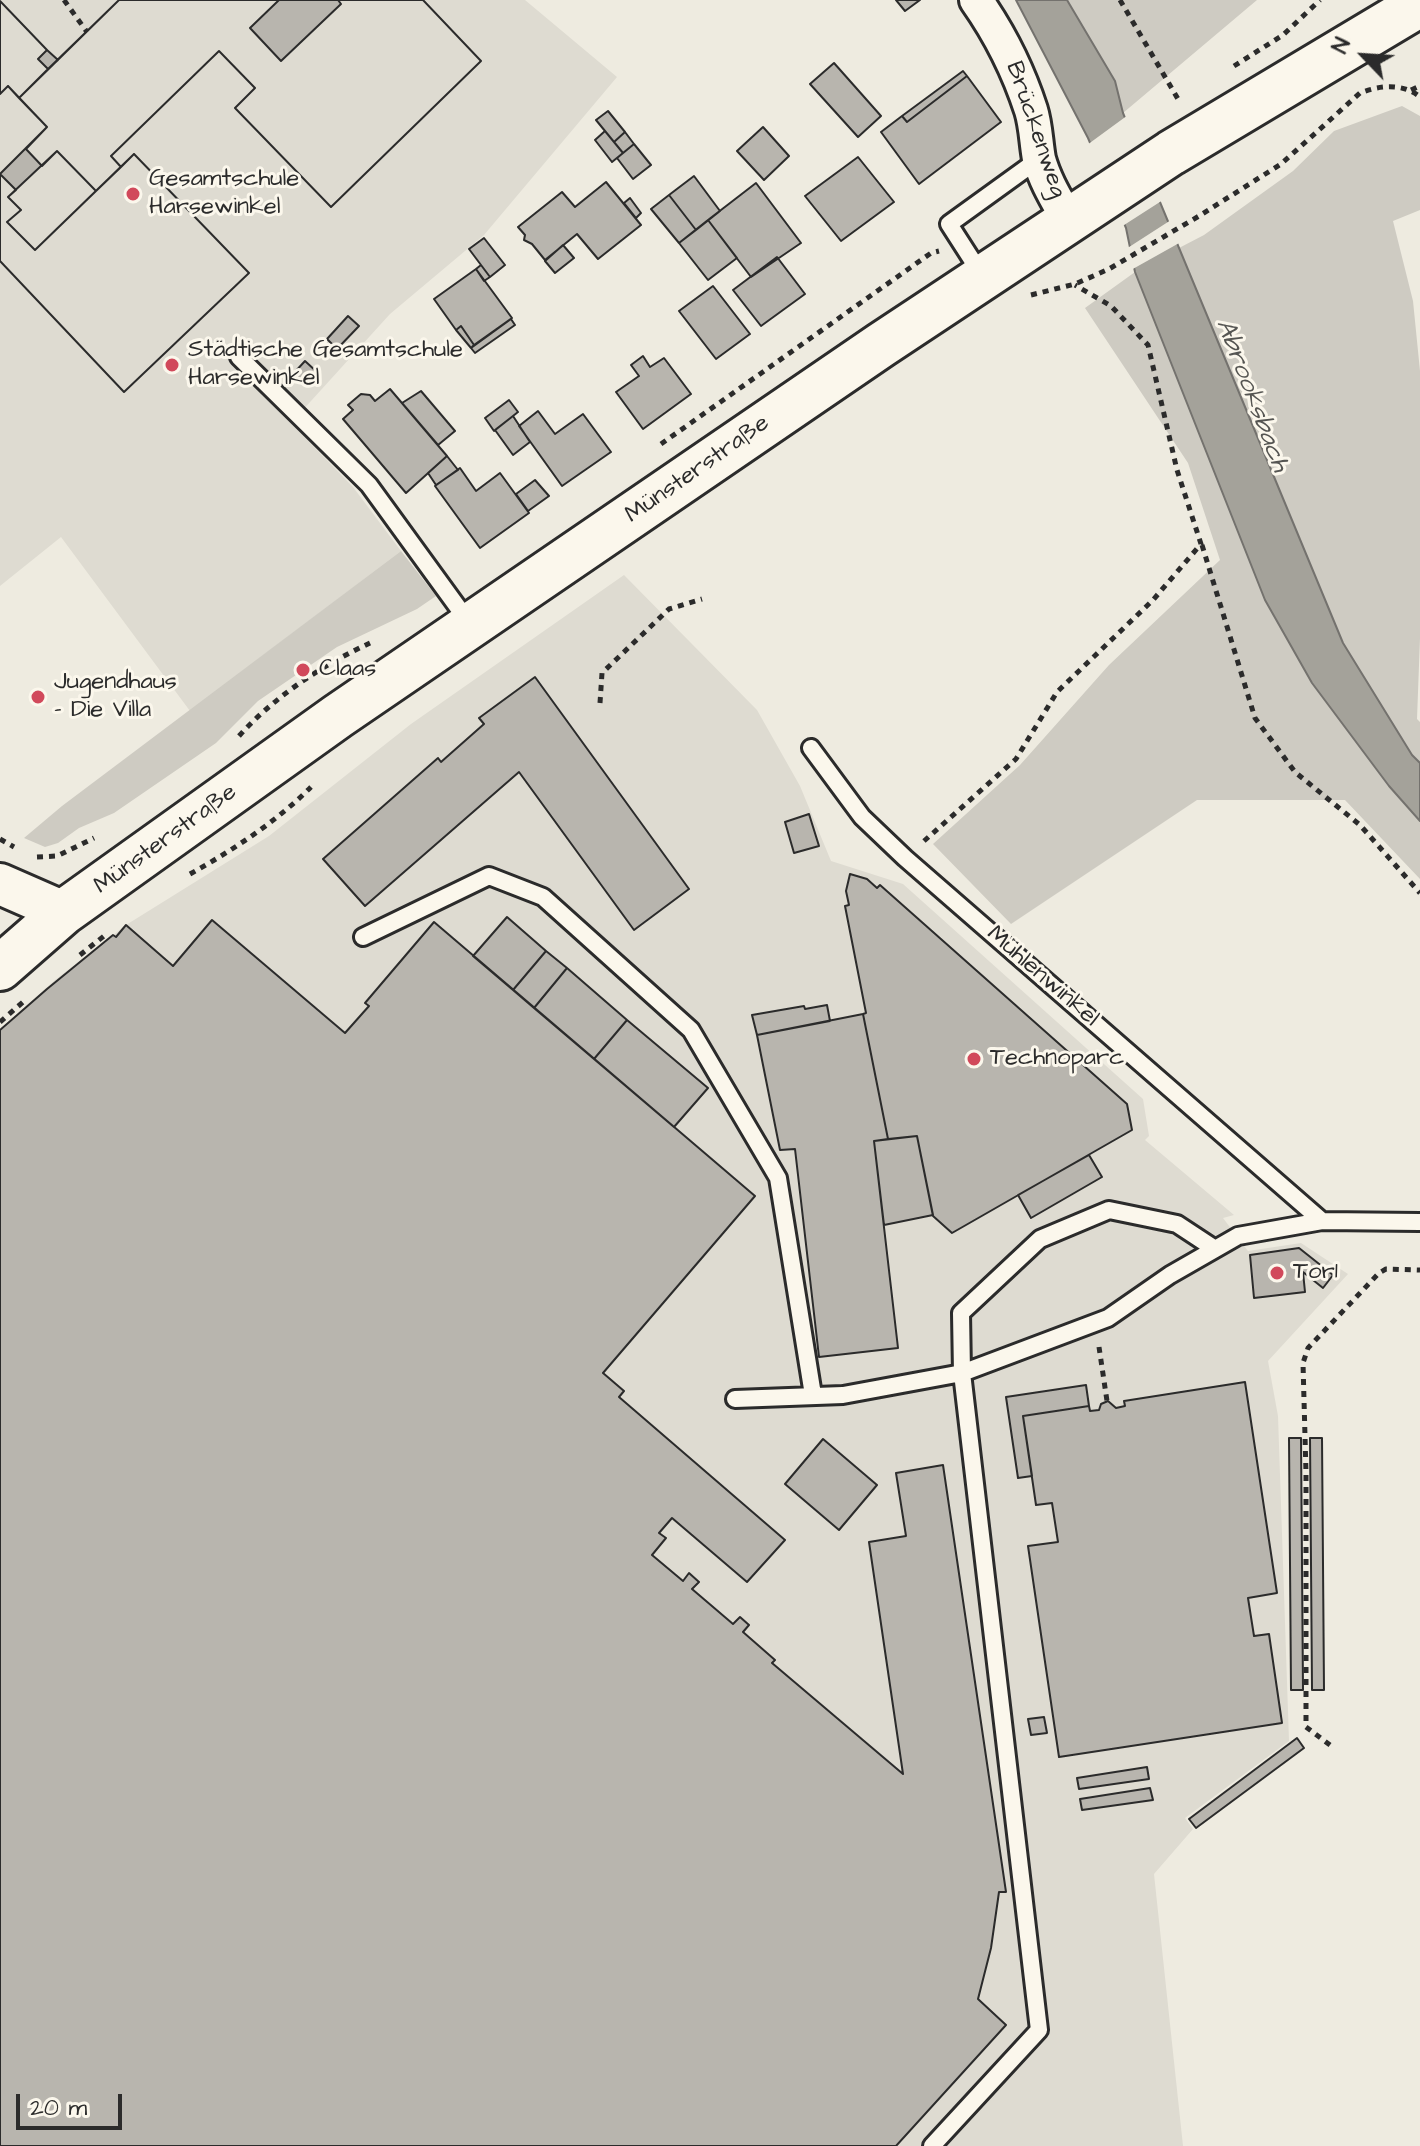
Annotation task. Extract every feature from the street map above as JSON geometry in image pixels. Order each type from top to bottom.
[{"type":"main road","name":"Münsterstraße","points":[[0,968],[64,912],[338,716],[983,277],[1171,153],[1419,5]]},
{"type":"street","name":"Brückenweg","points":[[976,0],[1016,67],[1032,114],[1039,159],[1049,187],[1078,213]]},
{"type":"street","points":[[0,884],[64,912]]},
{"type":"lane","points":[[983,277],[949,224],[1039,159]]},
{"type":"lane","points":[[239,357],[369,485],[472,626]]},
{"type":"lane","name":"Mühlenwinkel","points":[[811,748],[862,817],[905,858],[1322,1221]]},
{"type":"lane","points":[[363,937],[489,876],[543,897],[691,1030],[778,1178],[813,1395]]},
{"type":"lane","points":[[932,2146],[1039,2030],[962,1373],[961,1313],[1040,1239],[1109,1210],[1177,1224],[1215,1249]]},
{"type":"lane","points":[[735,1399],[843,1395],[962,1373],[1108,1318],[1170,1275],[1238,1236],[1322,1221],[1420,1222]]},
{"type":"path","points":[[64,0],[87,32]]},
{"type":"path","points":[[1120,0],[1178,99]]},
{"type":"path","points":[[1231,67],[1283,35],[1319,2],[1323,12]]},
{"type":"path","points":[[1420,97],[1411,90],[1393,86],[1360,93],[1281,164],[1109,269],[1075,284],[1111,306],[1148,345],[1177,470],[1255,718],[1295,772],[1360,825],[1420,893]]},
{"type":"path","points":[[1411,90],[1420,86]]},
{"type":"path","points":[[1165,107],[1191,91]]},
{"type":"path","points":[[905,858],[1016,759],[1057,692],[1153,600],[1201,544]]},
{"type":"path","points":[[600,703],[602,673],[669,609],[702,599]]},
{"type":"path","points":[[1330,1745],[1306,1727],[1303,1363],[1308,1348],[1379,1273],[1386,1269],[1420,1270]]},
{"type":"path","points":[[1096,1322],[1107,1401]]},
{"type":"shaded area","name":"Städtische Gesamtschule Harsewinkel","points":[[0,0],[525,0],[617,77],[484,235],[390,314],[291,423],[353,487],[401,551],[190,711],[61,537],[0,586]]},
{"type":"shaded area","points":[[1016,0],[1067,0],[1115,81],[1123,113],[1343,643],[1412,755],[1420,763],[1420,821],[1389,786],[1312,683],[1265,600],[1135,272],[1126,228],[1088,138]]},
{"type":"shaded area","points":[[1067,0],[1257,0],[1123,113],[1115,81]]},
{"type":"shaded area","points":[[1402,106],[1420,116],[1420,210],[1393,221],[1413,301],[1420,371],[1417,719],[1420,722],[1420,763],[1412,755],[1343,643],[1179,248],[1204,235],[1293,171],[1334,131]]},
{"type":"shaded area","points":[[1135,272],[1266,600],[1312,683],[1389,786],[1420,821],[1420,879],[1345,800],[1197,800],[1011,924],[933,844],[1020,765],[1109,665],[1220,560],[1188,463],[1085,308]]},
{"type":"shaded area","points":[[401,551],[436,596],[417,609],[337,647],[258,701],[216,743],[114,813],[45,847],[24,838],[62,806]]},
{"type":"shaded area","name":"Claas","points":[[624,575],[757,710],[800,786],[831,861],[903,884],[1143,1099],[1149,1136],[1145,1140],[1234,1215],[1223,1218],[1248,1251],[1301,1243],[1348,1274],[1268,1361],[1278,1416],[1289,1741],[1185,1818],[1193,1829],[1154,1874],[1183,2146],[0,2146],[0,1029],[55,980],[126,925],[269,836],[411,724]]},
{"type":"pier","points":[[1128,115],[1163,200],[1121,227],[1087,145]]},
{"type":"pier","points":[[1171,220],[1181,242],[1131,270],[1126,249]]},
{"type":"building","name":"Gesamtschule Harsewinkel","points":[[119,0],[279,0],[250,28],[281,61],[341,4],[338,0],[423,0],[481,61],[331,207],[235,108],[255,88],[219,51],[111,156],[121,167],[134,154],[249,273],[124,392],[0,261],[0,174],[47,127],[8,86],[0,94],[0,1],[47,50],[38,59],[48,69]],"holes":[[[57,151],[96,191],[35,250],[7,222],[21,210],[8,197]]]},
{"type":"building","name":"Gesamtschule Harsewinkel","points":[[119,0],[423,0],[481,61],[331,207],[235,108],[255,88],[219,51],[111,156],[121,167],[96,191],[57,151],[42,166],[26,149],[47,127],[19,98]]},
{"type":"building","points":[[896,0],[920,0],[905,11]]},
{"type":"building","points":[[0,1],[47,50],[38,59],[48,69],[19,98],[8,86],[0,94]]},
{"type":"building","points":[[47,50],[58,60],[48,69],[38,59]]},
{"type":"building","points":[[834,63],[881,116],[858,137],[810,84]]},
{"type":"building","points":[[963,71],[967,76],[907,122],[902,116]]},
{"type":"building","points":[[967,76],[1001,122],[919,184],[881,132],[902,116],[907,122]]},
{"type":"building","points":[[608,111],[625,132],[614,142],[596,120]]},
{"type":"building","points":[[763,127],[789,156],[764,180],[737,151]]},
{"type":"building","points":[[605,131],[623,153],[612,162],[595,140]]},
{"type":"building","points":[[625,132],[634,144],[623,153],[614,142]]},
{"type":"building","points":[[634,144],[651,165],[633,179],[617,158]]},
{"type":"building","points":[[134,154],[249,273],[124,392],[0,261],[0,174],[16,190],[8,197],[21,210],[7,222],[35,250]]},
{"type":"building","points":[[858,157],[894,202],[841,241],[805,196]]},
{"type":"building","points":[[694,176],[720,211],[696,230],[669,195]]},
{"type":"building","points":[[606,182],[641,225],[598,259],[577,234],[545,260],[532,244],[524,240],[525,235],[518,227],[562,192],[575,207]]},
{"type":"building","points":[[756,183],[801,243],[751,277],[708,220]]},
{"type":"building","points":[[669,195],[696,230],[679,243],[651,209]]},
{"type":"building","points":[[630,198],[641,213],[636,218],[624,203]]},
{"type":"building","points":[[708,220],[737,258],[708,280],[679,243]]},
{"type":"building","points":[[484,238],[505,265],[490,277],[469,249]]},
{"type":"building","points":[[563,245],[574,258],[555,273],[545,261]]},
{"type":"building","points":[[777,257],[805,294],[761,326],[733,290]]},
{"type":"building","points":[[481,265],[490,277],[484,281],[476,269]]},
{"type":"building","points":[[476,269],[512,318],[474,345],[461,326],[456,330],[434,299]]},
{"type":"building","points":[[713,286],[750,334],[716,359],[679,311]]},
{"type":"building","points":[[348,316],[359,326],[337,349],[327,339]]},
{"type":"building","points":[[511,319],[515,325],[475,353],[471,348]]},
{"type":"building","points":[[461,326],[474,345],[471,348],[456,330]]},
{"type":"building","points":[[643,356],[650,367],[664,358],[691,394],[643,429],[616,392],[639,376],[631,365]]},
{"type":"building","points":[[305,361],[318,373],[306,386],[293,374]]},
{"type":"building","points":[[390,389],[447,456],[406,493],[343,419],[353,410],[348,405],[361,394],[370,395],[375,401]]},
{"type":"building","points":[[421,391],[455,431],[438,445],[402,403]]},
{"type":"building","points":[[509,400],[518,412],[494,431],[485,418]]},
{"type":"building","points":[[538,411],[555,434],[583,414],[611,452],[562,486],[519,426]]},
{"type":"building","points":[[513,416],[530,442],[513,455],[495,430]]},
{"type":"building","points":[[447,456],[458,470],[436,485],[428,473]]},
{"type":"building","points":[[460,468],[476,491],[500,473],[529,513],[480,548],[435,486]]},
{"type":"building","points":[[535,480],[549,496],[528,511],[516,494]]},
{"type":"building","points":[[535,677],[689,889],[634,930],[519,772],[365,906],[323,859],[438,758],[441,762],[484,724],[479,718]]},
{"type":"building","points":[[809,814],[819,846],[794,853],[785,822]]},
{"type":"building","name":"Technoparc","points":[[850,874],[867,879],[877,888],[880,885],[1127,1104],[1132,1130],[952,1233],[933,1216],[917,1136],[888,1139],[845,906],[849,905],[846,891]]},
{"type":"building","points":[[507,917],[546,951],[513,990],[473,956]]},
{"type":"building","points":[[212,920],[345,1033],[369,1006],[365,1003],[434,922],[755,1196],[603,1373],[624,1391],[619,1397],[785,1540],[747,1582],[672,1518],[659,1533],[666,1538],[652,1555],[683,1581],[689,1573],[699,1582],[692,1589],[733,1624],[740,1617],[749,1625],[743,1632],[775,1660],[772,1663],[903,1774],[869,1542],[906,1536],[896,1473],[943,1465],[1006,1892],[999,1892],[991,1948],[978,1999],[1006,2025],[896,2146],[0,2146],[0,1030],[113,935],[116,937],[126,925],[173,966]]},
{"type":"building","points":[[546,951],[567,968],[534,1008],[513,990]]},
{"type":"building","points":[[567,968],[627,1020],[594,1059],[534,1008]]},
{"type":"building","points":[[827,1005],[830,1021],[757,1035],[752,1015]]},
{"type":"building","points":[[863,1014],[888,1139],[874,1141],[898,1348],[819,1357],[795,1149],[780,1150],[757,1035]]},
{"type":"building","points":[[627,1020],[708,1088],[674,1127],[594,1059]]},
{"type":"building","points":[[917,1136],[933,1215],[884,1225],[874,1141]]},
{"type":"building","points":[[1089,1155],[1102,1177],[1031,1218],[1018,1195]]},
{"type":"building","name":"Tor1","points":[[1299,1248],[1333,1275],[1323,1288],[1303,1272],[1305,1292],[1254,1298],[1250,1255]]},
{"type":"building","points":[[1245,1382],[1277,1593],[1248,1598],[1254,1636],[1269,1634],[1282,1723],[1059,1757],[1028,1546],[1058,1542],[1052,1503],[1036,1505],[1023,1416],[1089,1406],[1090,1411],[1099,1410],[1101,1404],[1108,1401],[1116,1408],[1125,1406],[1124,1401]]},
{"type":"building","points":[[1086,1385],[1089,1406],[1023,1416],[1032,1476],[1018,1478],[1006,1397]]},
{"type":"building","points":[[1289,1438],[1301,1438],[1303,1690],[1291,1690]]},
{"type":"building","points":[[1310,1438],[1322,1438],[1324,1690],[1312,1690]]},
{"type":"building","points":[[823,1439],[877,1485],[839,1530],[785,1484]]},
{"type":"building","points":[[1044,1717],[1047,1733],[1031,1735],[1028,1719]]},
{"type":"building","points":[[1297,1738],[1304,1748],[1196,1828],[1189,1819]]},
{"type":"building","points":[[1147,1767],[1149,1779],[1079,1789],[1077,1778]]},
{"type":"building","points":[[1150,1788],[1153,1800],[1082,1810],[1080,1799]]},
{"type":"place","name":"Gesamtschule Harsewinkel","points":[[133,194]]},
{"type":"place","name":"Städtische Gesamtschule Harsewinkel","points":[[172,365]]},
{"type":"place","name":"Claas","points":[[303,670]]},
{"type":"place","name":"Jugendhaus - Die Villa","points":[[38,697]]},
{"type":"place","name":"Technoparc","points":[[974,1059]]},
{"type":"place","name":"Tor1","points":[[1277,1273]]},
{"type":"water label","name":"Abrooksbach","points":[[1251,396]]}]
